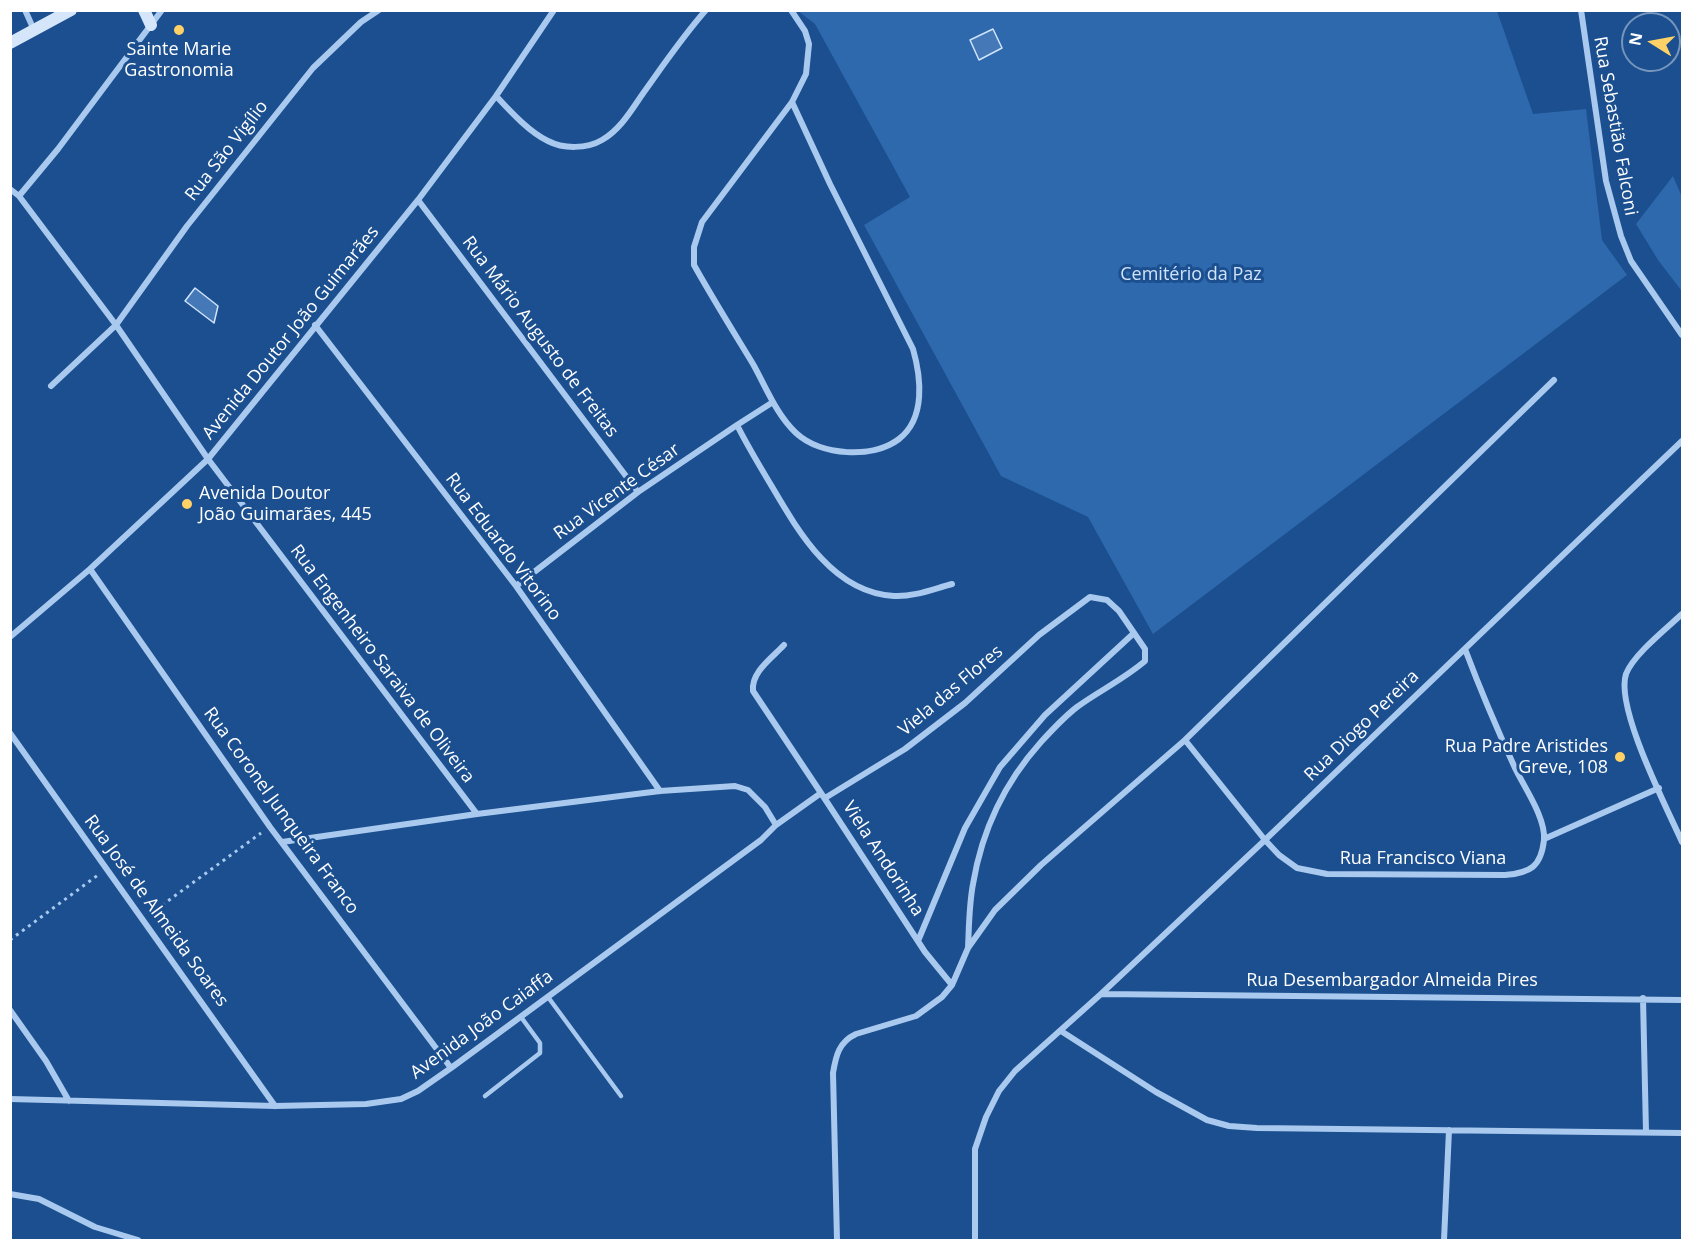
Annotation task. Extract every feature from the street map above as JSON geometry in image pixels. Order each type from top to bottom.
[{"type":"main road","points":[[10,43],[71,10]]},
{"type":"main road","points":[[144,10],[151,25]]},
{"type":"street","points":[[26,10],[34,30]]},
{"type":"street","points":[[19,196],[58,149],[162,10]]},
{"type":"street","name":"Rua São Vigílio","points":[[51,386],[117,326],[187,226],[306,77],[341,41],[378,10]]},
{"type":"street","name":"Avenida Doutor João Guimarães","points":[[10,637],[90,569],[208,459],[418,200],[496,96],[554,10]]},
{"type":"street","points":[[496,96],[518,119],[548,141],[571,147],[601,141],[618,127],[706,10]]},
{"type":"street","points":[[791,10],[806,31],[809,44],[806,74],[792,102],[702,222],[694,247],[694,265],[773,402],[797,434],[809,442],[824,447],[857,452],[878,449],[899,439],[913,424],[920,383],[913,349],[830,184],[792,102]]},
{"type":"street","name":"Rua Sebastião Falconi","points":[[1581,10],[1606,181],[1618,228],[1631,261],[1663,310],[1683,335]]},
{"type":"street","name":"Rua Engenheiro Saraiva de Oliveira","points":[[10,189],[19,196],[117,326],[208,459],[477,814]]},
{"type":"street","name":"Rua Mário Augusto de Freitas","points":[[418,200],[638,492]]},
{"type":"street","name":"Rua Eduardo Vitorino","points":[[315,325],[516,586],[660,791]]},
{"type":"street","points":[[837,1240],[833,1073],[838,1051],[847,1038],[916,1016],[937,1002],[952,985],[968,948],[995,910],[1041,865],[1185,740],[1554,380]]},
{"type":"street","name":"Rua Vicente César","points":[[516,586],[638,492],[773,402]]},
{"type":"street","points":[[737,425],[784,510],[804,539],[838,574],[874,592],[892,596],[920,594],[952,584]]},
{"type":"street","name":"Rua Diogo Pereira","points":[[975,1240],[975,1149],[986,1117],[999,1091],[1015,1071],[1061,1031],[1265,840],[1683,441]]},
{"type":"street","name":"Rua Coronel Junqueira Franco","points":[[90,569],[270,827],[451,1068]]},
{"type":"street","name":"Viela das Flores","points":[[823,796],[905,749],[965,703],[1039,635],[1090,597],[1101,598],[1112,604],[1134,633]]},
{"type":"street","points":[[1683,614],[1645,648],[1626,674],[1625,700],[1635,732],[1683,842]]},
{"type":"street","points":[[918,941],[965,828],[1000,767],[1045,715],[1134,633],[1145,649],[1145,661],[1076,708],[1035,750],[1002,794],[990,823],[973,884],[968,948]]},
{"type":"street","points":[[784,645],[756,675],[753,691],[823,796]]},
{"type":"street","points":[[1465,649],[1507,748],[1535,806],[1543,828],[1544,839],[1659,789]]},
{"type":"street","name":"Rua José de Almeida Soares","points":[[10,733],[275,1106]]},
{"type":"street","points":[[1185,740],[1265,840]]},
{"type":"street","points":[[282,842],[660,791],[735,786],[748,790],[765,807],[776,825]]},
{"type":"street","name":"Viela Andorinha","points":[[776,825],[823,796],[918,941],[952,985]]},
{"type":"street","name":"Avenida João Caiaffa","points":[[10,1099],[275,1106],[389,1102],[418,1090],[451,1068],[761,840],[776,825]]},
{"type":"street","name":"Rua Francisco Viana","points":[[1265,840],[1279,855],[1297,868],[1327,874],[1505,875],[1525,873],[1534,867],[1544,839]]},
{"type":"street","name":"Rua Desembargador Almeida Pires","points":[[1101,994],[1683,1000]]},
{"type":"street","points":[[1642,998],[1646,1132]]},
{"type":"street","points":[[10,1010],[46,1061],[69,1101]]},
{"type":"street","points":[[1061,1031],[1156,1092],[1207,1120],[1218,1123],[1257,1128],[1683,1133]]},
{"type":"street","points":[[1444,1240],[1449,1130]]},
{"type":"street","points":[[10,1194],[39,1199],[95,1227],[138,1240]]},
{"type":"lane","points":[[548,997],[621,1096]]},
{"type":"lane","points":[[485,1096],[540,1053],[540,1043],[521,1017]]},
{"type":"path","points":[[144,921],[152,912],[270,827]]},
{"type":"path","points":[[10,940],[107,868]]},
{"type":"green space","name":"Cemitério da Paz","points":[[798,11],[1497,11],[1533,114],[1586,109],[1602,240],[1627,275],[1153,634],[1088,517],[1001,476],[864,225],[910,197],[815,24]]},
{"type":"green space","points":[[1673,176],[1682,197],[1681,290],[1658,260],[1636,224]]},
{"type":"building","points":[[993,29],[1002,48],[979,60],[970,40]]},
{"type":"building","points":[[195,288],[218,306],[214,323],[185,301]]},
{"type":"place","name":"Sainte Marie Gastronomia","points":[[179,30]]},
{"type":"place","name":"Avenida Doutor João Guimarães, 445","points":[[187,504]]},
{"type":"place","name":"Rua Padre Aristides Greve, 108","points":[[1620,757]]}]
